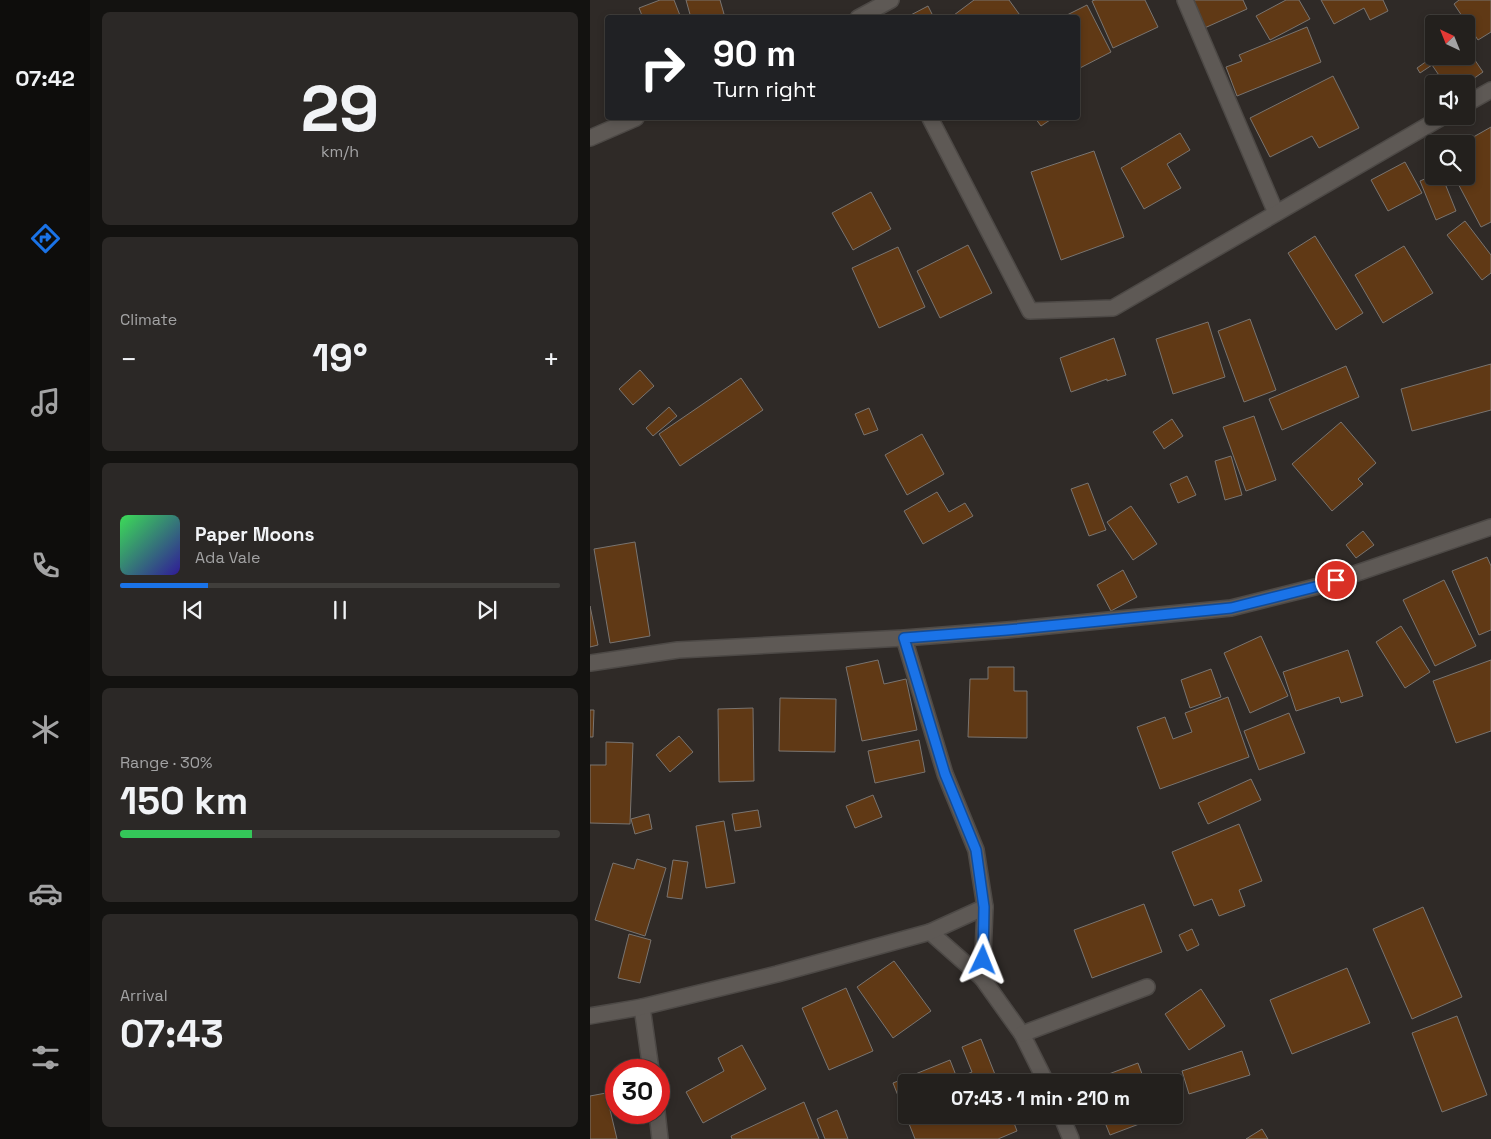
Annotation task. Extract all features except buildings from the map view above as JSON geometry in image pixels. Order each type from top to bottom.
[{"type":"street","points":[[878,13],[891,0]]},
{"type":"street","points":[[1185,0],[1276,213]]},
{"type":"street","points":[[1475,99],[1491,90]]},
{"type":"street","points":[[590,138],[631,120]]},
{"type":"street","points":[[931,120],[1030,311],[1113,308],[1428,125]]},
{"type":"street","points":[[590,663],[678,650],[904,638],[1231,608],[1319,586],[1491,527]]},
{"type":"street","points":[[904,638],[945,774],[976,850],[984,907],[982,978]]},
{"type":"street","points":[[590,1016],[642,1007],[777,974],[930,932],[984,907]]},
{"type":"street","points":[[930,932],[982,978],[1022,1034],[1042,1074]]},
{"type":"street","points":[[1022,1034],[1147,988]]},
{"type":"street","points":[[642,1007],[649,1059]]},
{"type":"street","points":[[658,1124],[660,1139]]},
{"type":"street","points":[[1065,1124],[1071,1139]]},
{"type":"route","points":[[983,960],[984,907],[976,850],[945,774],[904,638],[1231,608],[1336,580]]}]
